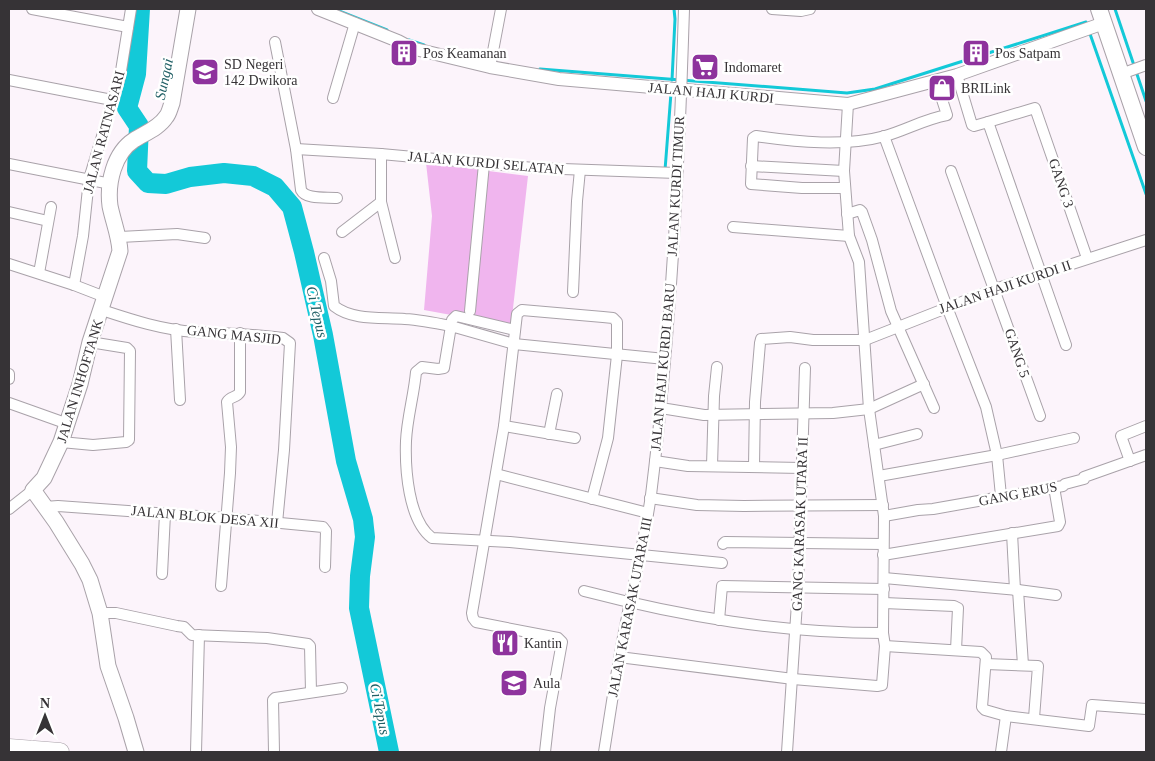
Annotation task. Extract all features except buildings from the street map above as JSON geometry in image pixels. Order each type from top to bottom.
[{"type":"highway","points":[[9,748],[60,752]]},
{"type":"main road","name":"JALAN INHOFTANK","points":[[33,490],[44,478],[68,424],[84,370],[101,300],[120,251],[120,237],[101,181],[112,174],[122,150],[157,126],[166,117],[172,103],[188,9]]},
{"type":"main road","points":[[1101,16],[1127,71],[1146,142]]},
{"type":"main road","points":[[33,490],[82,564],[90,580],[100,613],[108,666],[136,752]]},
{"type":"street","points":[[32,9],[128,27]]},
{"type":"street","name":"JALAN RATNASARI","points":[[74,285],[83,236],[101,181],[112,100],[120,78],[131,9]]},
{"type":"street","name":"JALAN HAJI KURDI","points":[[318,9],[411,48],[559,80],[682,84],[848,104],[957,75],[1101,16]]},
{"type":"street","points":[[490,65],[501,9]]},
{"type":"street","name":"JALAN KURDI TIMUR","points":[[672,273],[684,9]]},
{"type":"street","points":[[772,9],[800,12],[810,9]]},
{"type":"street","points":[[333,98],[355,23]]},
{"type":"street","points":[[274,42],[303,193],[307,196],[337,198]]},
{"type":"street","points":[[1127,71],[1146,65]]},
{"type":"street","points":[[957,75],[972,125],[988,122],[1066,345]]},
{"type":"street","points":[[9,80],[112,100]]},
{"type":"street","points":[[846,188],[753,185],[750,182],[754,136],[844,142],[884,136],[947,115],[936,81]]},
{"type":"street","points":[[619,656],[793,679],[882,685],[885,646],[884,516],[869,409],[859,262],[849,236],[844,172],[844,142],[848,104]]},
{"type":"street","name":"GANG 3","points":[[988,122],[1034,108],[1037,112],[1087,258]]},
{"type":"street","points":[[884,136],[986,407],[998,455],[1001,496]]},
{"type":"street","name":"JALAN KURDI SELATAN","points":[[296,149],[381,154],[484,164],[677,174]]},
{"type":"street","points":[[381,154],[381,202],[395,258]]},
{"type":"street","points":[[9,164],[101,181]]},
{"type":"street","points":[[470,311],[484,164]]},
{"type":"street","points":[[751,166],[844,172]]},
{"type":"street","points":[[573,292],[576,201],[580,170]]},
{"type":"street","name":"GANG 5","points":[[951,171],[1018,360],[1040,416]]},
{"type":"street","points":[[342,232],[381,202]]},
{"type":"street","points":[[39,273],[51,208]]},
{"type":"street","points":[[848,214],[860,210],[862,212],[872,240],[891,311],[934,408]]},
{"type":"street","points":[[9,212],[48,221]]},
{"type":"street","points":[[734,227],[849,236]]},
{"type":"street","points":[[120,237],[177,234],[205,238]]},
{"type":"street","name":"JALAN HAJI KURDI II","points":[[865,340],[994,289],[1146,240]]},
{"type":"street","points":[[324,258],[331,281],[334,306],[340,310],[363,317],[408,319],[451,326],[514,344],[665,359]]},
{"type":"street","name":"GANG MASJID","points":[[9,264],[74,285],[136,321],[195,332],[240,333],[283,338],[290,343],[284,450],[277,522]]},
{"type":"street","name":"JALAN HAJI KURDI BARU","points":[[654,461],[661,408],[672,273]]},
{"type":"street","points":[[545,752],[550,708],[562,642],[558,638],[476,622],[473,618],[473,604],[504,426],[515,330],[519,312],[529,310],[613,318],[617,322],[617,355],[608,438],[592,499]]},
{"type":"street","points":[[515,330],[456,316],[451,326],[444,368],[422,367],[416,372],[406,439],[407,474],[415,514],[428,535],[432,538],[641,554],[722,563]]},
{"type":"street","points":[[176,329],[180,400]]},
{"type":"street","points":[[221,586],[231,447],[227,405],[229,398],[238,395],[240,392],[240,333]]},
{"type":"street","points":[[754,466],[755,414],[761,339],[790,337],[813,340],[865,340]]},
{"type":"street","points":[[61,442],[93,445],[126,442],[128,440],[130,353],[127,348],[90,342]]},
{"type":"street","points":[[712,466],[717,366]]},
{"type":"street","name":"GANG KARASAK UTARA II","points":[[787,752],[793,679],[802,506],[805,368]]},
{"type":"street","points":[[9,374],[9,379]]},
{"type":"street","points":[[661,408],[714,415],[833,413],[869,409],[924,384]]},
{"type":"street","points":[[549,434],[557,394]]},
{"type":"street","points":[[9,403],[68,424]]},
{"type":"street","points":[[504,426],[575,438]]},
{"type":"street","points":[[1130,462],[1121,436],[1146,426]]},
{"type":"street","points":[[874,445],[917,434]]},
{"type":"street","points":[[879,476],[998,455],[1074,438]]},
{"type":"street","name":"GANG ERUS","points":[[884,516],[1054,487],[1084,479],[1084,477],[1130,462],[1146,454]]},
{"type":"street","points":[[654,461],[688,466],[802,468]]},
{"type":"street","name":"JALAN KARASAK UTARA III","points":[[604,752],[619,656],[641,554],[654,461]]},
{"type":"street","points":[[496,474],[648,513]]},
{"type":"street","points":[[884,555],[1059,525],[1054,487]]},
{"type":"street","points":[[9,509],[33,490]]},
{"type":"street","points":[[650,498],[697,505],[883,505]]},
{"type":"street","name":"JALAN BLOK DESA XII","points":[[45,507],[67,506],[277,522],[325,529],[325,567]]},
{"type":"street","points":[[162,574],[165,514]]},
{"type":"street","points":[[1012,533],[1023,665]]},
{"type":"street","points":[[723,544],[725,542],[883,544]]},
{"type":"street","points":[[884,578],[1056,595]]},
{"type":"street","points":[[719,620],[722,586],[884,590]]},
{"type":"street","points":[[584,591],[630,603],[719,620],[795,630],[884,633]]},
{"type":"street","points":[[884,603],[954,606],[958,608],[956,650]]},
{"type":"street","points":[[100,613],[116,613],[184,627],[192,635],[267,638],[309,645],[311,692]]},
{"type":"street","points":[[196,752],[199,635]]},
{"type":"street","points":[[885,646],[981,652],[986,656],[982,707],[989,712],[1006,716],[1089,726],[1092,705],[1146,709]]},
{"type":"street","points":[[986,664],[1038,666],[1034,718]]},
{"type":"street","points":[[274,752],[274,698],[342,688]]},
{"type":"street","points":[[1001,752],[1006,716]]},
{"type":"shaded area","points":[[426,163],[528,176],[511,326],[424,310],[432,216]]},
{"type":"waterway","name":"Ci Tepus","points":[[140,9],[136,74],[127,108],[139,126],[137,171],[148,183],[166,184],[190,177],[224,173],[253,176],[275,187],[292,207],[323,335],[346,461],[363,519],[365,537],[360,576],[359,608],[389,752]]},
{"type":"waterway","points":[[334,9],[387,30]]},
{"type":"waterway","points":[[672,80],[674,9]]},
{"type":"waterway","points":[[1115,9],[1146,101]]},
{"type":"waterway","points":[[540,69],[847,93],[875,89],[1086,22],[1087,25]]},
{"type":"waterway","points":[[1089,31],[1146,194]]},
{"type":"waterway","points":[[409,40],[424,45]]},
{"type":"waterway","points":[[665,170],[671,93]]},
{"type":"place","name":"Pos Keamanan","points":[[404,53]]},
{"type":"place","name":"Pos Satpam","points":[[976,53]]},
{"type":"place","name":"Indomaret","points":[[705,67]]},
{"type":"place","name":"SD Negeri 142 Dwikora","points":[[205,72]]},
{"type":"place","name":"BRILink","points":[[942,88]]},
{"type":"place","name":"Kantin","points":[[505,643]]},
{"type":"place","name":"Aula","points":[[514,683]]},
{"type":"water label","name":"Sungai","points":[[164,79]]}]
